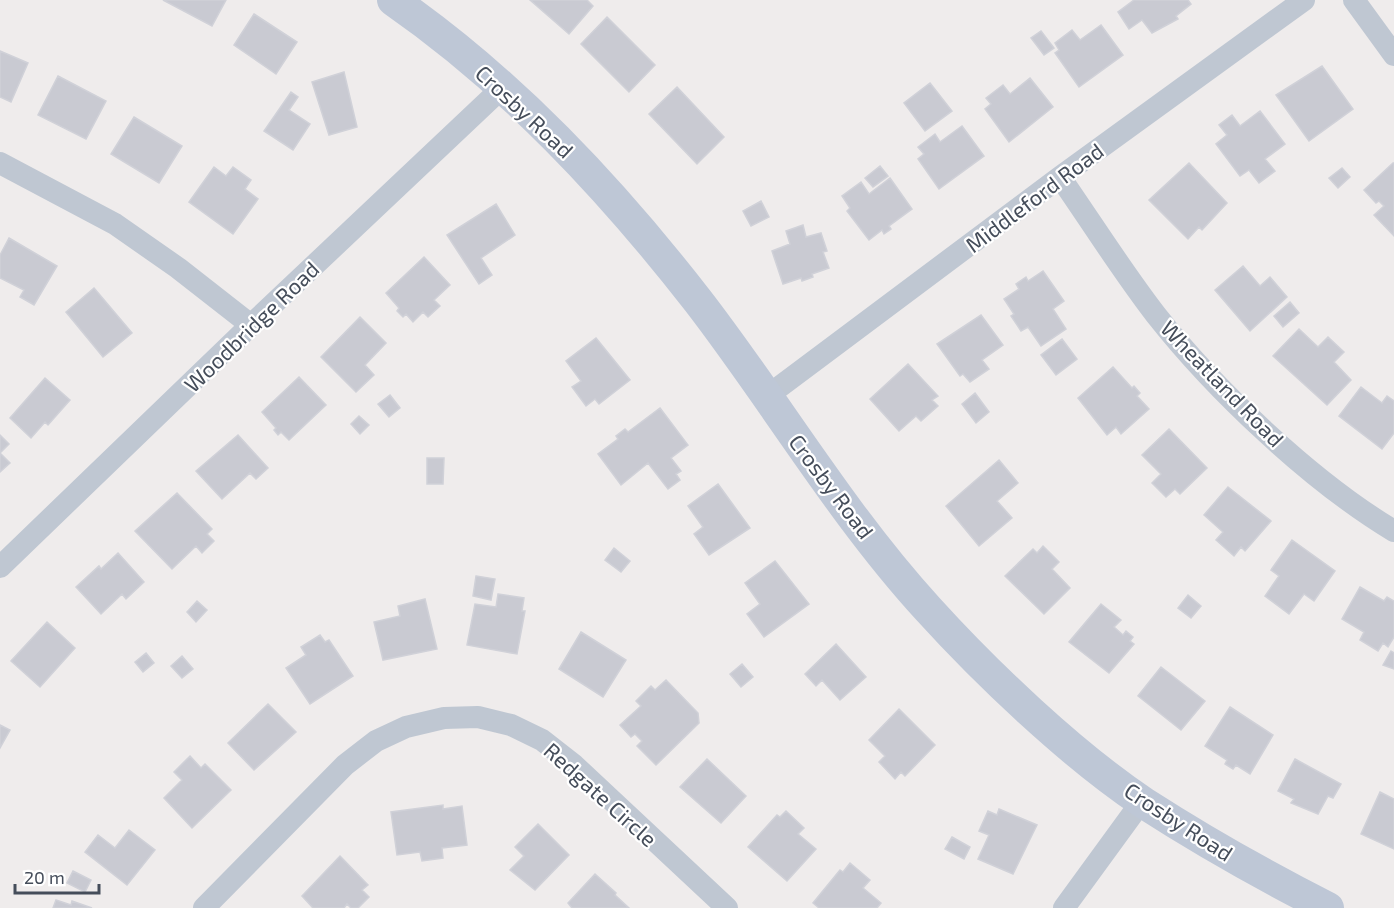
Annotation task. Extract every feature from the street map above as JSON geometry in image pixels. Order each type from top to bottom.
[{"type":"main road","name":"Crosby Road","points":[[393,0],[503,87],[582,164],[698,302],[870,538],[927,608],[1067,742],[1142,801],[1262,874],[1328,908]]},
{"type":"street","name":"Middleford Road","points":[[766,398],[1060,177],[1304,0]]},
{"type":"street","points":[[1354,0],[1394,56]]},
{"type":"street","name":"Woodbridge Road","points":[[0,567],[250,325],[503,87]]},
{"type":"street","points":[[0,163],[115,224],[178,268],[250,325]]},
{"type":"street","name":"Wheatland Road","points":[[1060,177],[1156,315],[1208,375],[1278,442],[1337,490],[1394,531]]},
{"type":"street","name":"Redgate Circle","points":[[204,908],[345,765],[376,741],[406,727],[444,718],[478,717],[511,725],[542,740],[574,765],[727,908]]},
{"type":"street","points":[[1065,908],[1142,801]]},
{"type":"building","points":[[163,0],[226,0],[212,26]]},
{"type":"building","points":[[530,0],[587,0],[593,6],[569,34]]},
{"type":"building","points":[[1134,0],[1188,0],[1191,4],[1176,16],[1178,19],[1152,33],[1142,20],[1129,29],[1118,12]]},
{"type":"building","points":[[254,14],[297,42],[276,74],[234,45]]},
{"type":"building","points":[[607,17],[655,65],[629,92],[581,44]]},
{"type":"building","points":[[1101,25],[1123,55],[1079,87],[1055,53],[1059,50],[1055,43],[1072,30],[1080,40]]},
{"type":"building","points":[[1041,31],[1054,48],[1044,55],[1031,38]]},
{"type":"building","points":[[0,51],[28,63],[11,102],[0,97]]},
{"type":"building","points":[[1322,66],[1353,109],[1309,141],[1276,95]]},
{"type":"building","points":[[344,72],[357,127],[329,135],[312,82]]},
{"type":"building","points":[[58,76],[106,101],[86,139],[38,115]]},
{"type":"building","points":[[1030,78],[1053,107],[1009,142],[985,109],[991,104],[986,98],[1003,85],[1010,94]]},
{"type":"building","points":[[930,83],[952,111],[925,131],[904,103]]},
{"type":"building","points":[[677,87],[724,137],[697,164],[649,114]]},
{"type":"building","points":[[291,92],[298,97],[289,110],[310,124],[293,150],[264,131]]},
{"type":"building","points":[[1260,111],[1285,144],[1265,159],[1275,171],[1259,183],[1249,170],[1240,176],[1216,144],[1227,135],[1219,125],[1232,115],[1240,126]]},
{"type":"building","points":[[134,117],[182,146],[159,183],[111,154]]},
{"type":"building","points":[[962,126],[984,156],[939,189],[918,159],[924,154],[918,147],[935,134],[940,142]]},
{"type":"building","points":[[1189,163],[1227,203],[1202,230],[1199,227],[1188,239],[1149,200]]},
{"type":"building","points":[[1393,163],[1394,236],[1374,215],[1384,206],[1379,201],[1376,203],[1364,190]]},
{"type":"building","points":[[880,166],[888,176],[873,187],[865,178]]},
{"type":"building","points":[[214,167],[226,176],[233,167],[251,180],[245,189],[258,199],[233,234],[189,202]]},
{"type":"building","points":[[1342,168],[1350,177],[1338,188],[1329,178]]},
{"type":"building","points":[[890,178],[912,209],[889,226],[891,229],[884,234],[882,230],[869,240],[847,211],[850,208],[842,196],[861,182],[869,194]]},
{"type":"building","points":[[761,201],[769,217],[751,226],[743,211]]},
{"type":"building","points":[[496,204],[515,235],[481,258],[492,275],[479,284],[447,235]]},
{"type":"building","points":[[803,225],[806,237],[821,233],[827,251],[823,252],[829,268],[812,274],[813,277],[802,281],[801,278],[783,284],[772,251],[790,244],[786,231]]},
{"type":"building","points":[[9,238],[57,266],[34,305],[20,297],[24,290],[0,278],[0,255]]},
{"type":"building","points":[[424,257],[450,285],[434,300],[440,306],[428,317],[423,312],[413,322],[406,314],[403,317],[397,311],[399,308],[386,293]]},
{"type":"building","points":[[1243,266],[1260,286],[1270,277],[1287,297],[1250,331],[1215,290]]},
{"type":"building","points":[[1043,271],[1064,301],[1053,309],[1066,329],[1041,346],[1028,327],[1021,331],[1004,299],[1019,289],[1016,284],[1026,277],[1028,281]]},
{"type":"building","points":[[94,288],[132,333],[103,357],[66,312]]},
{"type":"building","points":[[1290,302],[1299,313],[1283,327],[1274,316]]},
{"type":"building","points":[[981,315],[1003,345],[982,360],[989,369],[970,382],[963,374],[960,376],[937,344]]},
{"type":"building","points":[[360,317],[386,343],[365,365],[374,375],[356,392],[321,357]]},
{"type":"building","points":[[1299,329],[1318,347],[1328,337],[1344,352],[1334,362],[1351,380],[1327,405],[1273,356]]},
{"type":"building","points":[[596,338],[630,380],[599,404],[595,399],[586,406],[572,387],[581,381],[566,361]]},
{"type":"building","points":[[1062,339],[1077,359],[1056,375],[1041,355]]},
{"type":"building","points":[[908,364],[938,396],[932,400],[938,406],[921,421],[916,416],[899,431],[870,399]]},
{"type":"building","points":[[1113,367],[1132,388],[1134,386],[1140,393],[1137,396],[1149,409],[1121,434],[1116,427],[1107,435],[1078,398]]},
{"type":"building","points":[[299,377],[326,405],[289,440],[281,432],[278,435],[274,430],[276,428],[262,412]]},
{"type":"building","points":[[45,378],[70,400],[48,425],[45,422],[31,438],[10,418]]},
{"type":"building","points":[[1361,387],[1382,403],[1387,396],[1394,401],[1394,433],[1382,449],[1339,416]]},
{"type":"building","points":[[975,393],[989,412],[976,423],[962,404]]},
{"type":"building","points":[[390,395],[400,408],[389,417],[378,404]]},
{"type":"building","points":[[660,408],[688,445],[671,458],[681,471],[676,474],[680,480],[668,489],[648,463],[621,485],[598,454],[618,439],[616,436],[625,429],[628,432]]},
{"type":"building","points":[[359,416],[369,425],[360,434],[351,424]]},
{"type":"building","points":[[1169,429],[1207,468],[1180,494],[1175,489],[1166,497],[1152,483],[1161,474],[1142,455]]},
{"type":"building","points":[[0,435],[9,444],[0,453]]},
{"type":"building","points":[[238,435],[268,468],[256,479],[250,473],[222,499],[196,471]]},
{"type":"building","points":[[0,453],[10,463],[0,472]]},
{"type":"building","points":[[427,458],[444,458],[443,484],[427,484]]},
{"type":"building","points":[[999,460],[1018,483],[997,501],[1012,518],[979,546],[946,506]]},
{"type":"building","points":[[718,484],[750,528],[709,555],[694,534],[703,527],[688,506]]},
{"type":"building","points":[[1228,487],[1271,521],[1245,551],[1241,547],[1234,556],[1216,540],[1223,532],[1204,515]]},
{"type":"building","points":[[177,493],[212,529],[207,534],[214,541],[202,553],[196,546],[172,569],[135,531]]},
{"type":"building","points":[[1292,540],[1335,571],[1314,601],[1304,594],[1289,614],[1265,596],[1279,576],[1271,570]]},
{"type":"building","points":[[1043,546],[1059,562],[1052,569],[1070,588],[1044,614],[1005,576],[1033,549],[1037,553]]},
{"type":"building","points":[[614,548],[630,561],[621,572],[605,560]]},
{"type":"building","points":[[118,553],[144,582],[126,599],[122,594],[101,614],[76,587],[99,566],[101,569]]},
{"type":"building","points":[[775,561],[809,604],[764,637],[747,614],[760,604],[745,583]]},
{"type":"building","points":[[476,576],[495,579],[491,600],[473,596]]},
{"type":"building","points":[[1360,587],[1384,601],[1387,597],[1394,601],[1394,637],[1388,647],[1383,643],[1378,651],[1360,640],[1364,632],[1342,619]]},
{"type":"building","points":[[498,594],[524,598],[522,611],[525,611],[517,654],[467,645],[475,604],[496,607]]},
{"type":"building","points":[[1188,595],[1201,606],[1191,618],[1178,608]]},
{"type":"building","points":[[425,599],[437,649],[383,660],[374,622],[400,616],[398,606]]},
{"type":"building","points":[[197,601],[207,610],[196,622],[187,612]]},
{"type":"building","points":[[1101,604],[1121,620],[1114,627],[1123,635],[1126,631],[1133,637],[1130,641],[1134,644],[1109,673],[1069,642]]},
{"type":"building","points":[[47,622],[75,648],[40,687],[11,661]]},
{"type":"building","points":[[581,632],[626,660],[603,697],[559,669]]},
{"type":"building","points":[[320,635],[325,642],[329,640],[353,676],[310,704],[286,668],[306,655],[301,647]]},
{"type":"building","points":[[836,644],[866,677],[840,700],[822,680],[816,686],[805,674]]},
{"type":"building","points":[[1391,651],[1394,653],[1394,669],[1383,665]]},
{"type":"building","points":[[146,653],[154,663],[143,672],[135,662]]},
{"type":"building","points":[[182,656],[193,669],[182,678],[171,666]]},
{"type":"building","points":[[742,664],[753,677],[741,687],[730,674]]},
{"type":"building","points":[[1161,667],[1205,701],[1181,730],[1138,696]]},
{"type":"building","points":[[666,680],[698,713],[699,723],[656,765],[637,746],[642,741],[635,734],[631,737],[620,725],[641,706],[636,701],[651,686],[655,690]]},
{"type":"building","points":[[268,704],[296,732],[254,770],[228,743]]},
{"type":"building","points":[[1230,707],[1273,735],[1250,774],[1236,765],[1233,769],[1225,764],[1227,760],[1205,746]]},
{"type":"building","points":[[899,709],[935,745],[905,776],[901,772],[895,779],[879,762],[885,756],[869,740]]},
{"type":"building","points":[[0,725],[10,730],[0,748]]},
{"type":"building","points":[[190,756],[201,768],[205,764],[231,790],[192,828],[164,798],[182,780],[174,772]]},
{"type":"building","points":[[707,759],[746,796],[721,823],[680,787]]},
{"type":"building","points":[[1295,759],[1341,784],[1333,798],[1328,796],[1318,814],[1291,803],[1294,799],[1278,791]]},
{"type":"building","points":[[1380,792],[1394,799],[1394,849],[1361,834]]},
{"type":"building","points":[[443,805],[443,809],[462,806],[467,845],[442,848],[443,858],[422,861],[420,852],[397,855],[391,812]]},
{"type":"building","points":[[999,809],[1037,825],[1013,874],[978,859],[989,835],[979,831],[988,811],[997,815]]},
{"type":"building","points":[[786,811],[804,828],[798,834],[816,849],[787,881],[748,847],[777,815],[780,817]]},
{"type":"building","points":[[538,824],[569,855],[535,890],[510,870],[524,856],[515,847]]},
{"type":"building","points":[[129,830],[155,850],[127,885],[85,852],[98,835],[115,848]]},
{"type":"building","points":[[952,837],[970,847],[964,859],[945,849]]},
{"type":"building","points":[[340,856],[368,885],[362,890],[369,897],[358,908],[351,908],[347,904],[344,908],[313,908],[302,896]]},
{"type":"building","points":[[850,863],[870,880],[863,888],[881,903],[877,908],[819,908],[813,903],[840,870],[843,872]]},
{"type":"building","points":[[73,871],[91,880],[85,892],[67,883]]},
{"type":"building","points":[[595,874],[629,908],[572,908],[568,903]]},
{"type":"building","points":[[56,900],[71,905],[72,901],[92,908],[53,908]]}]
